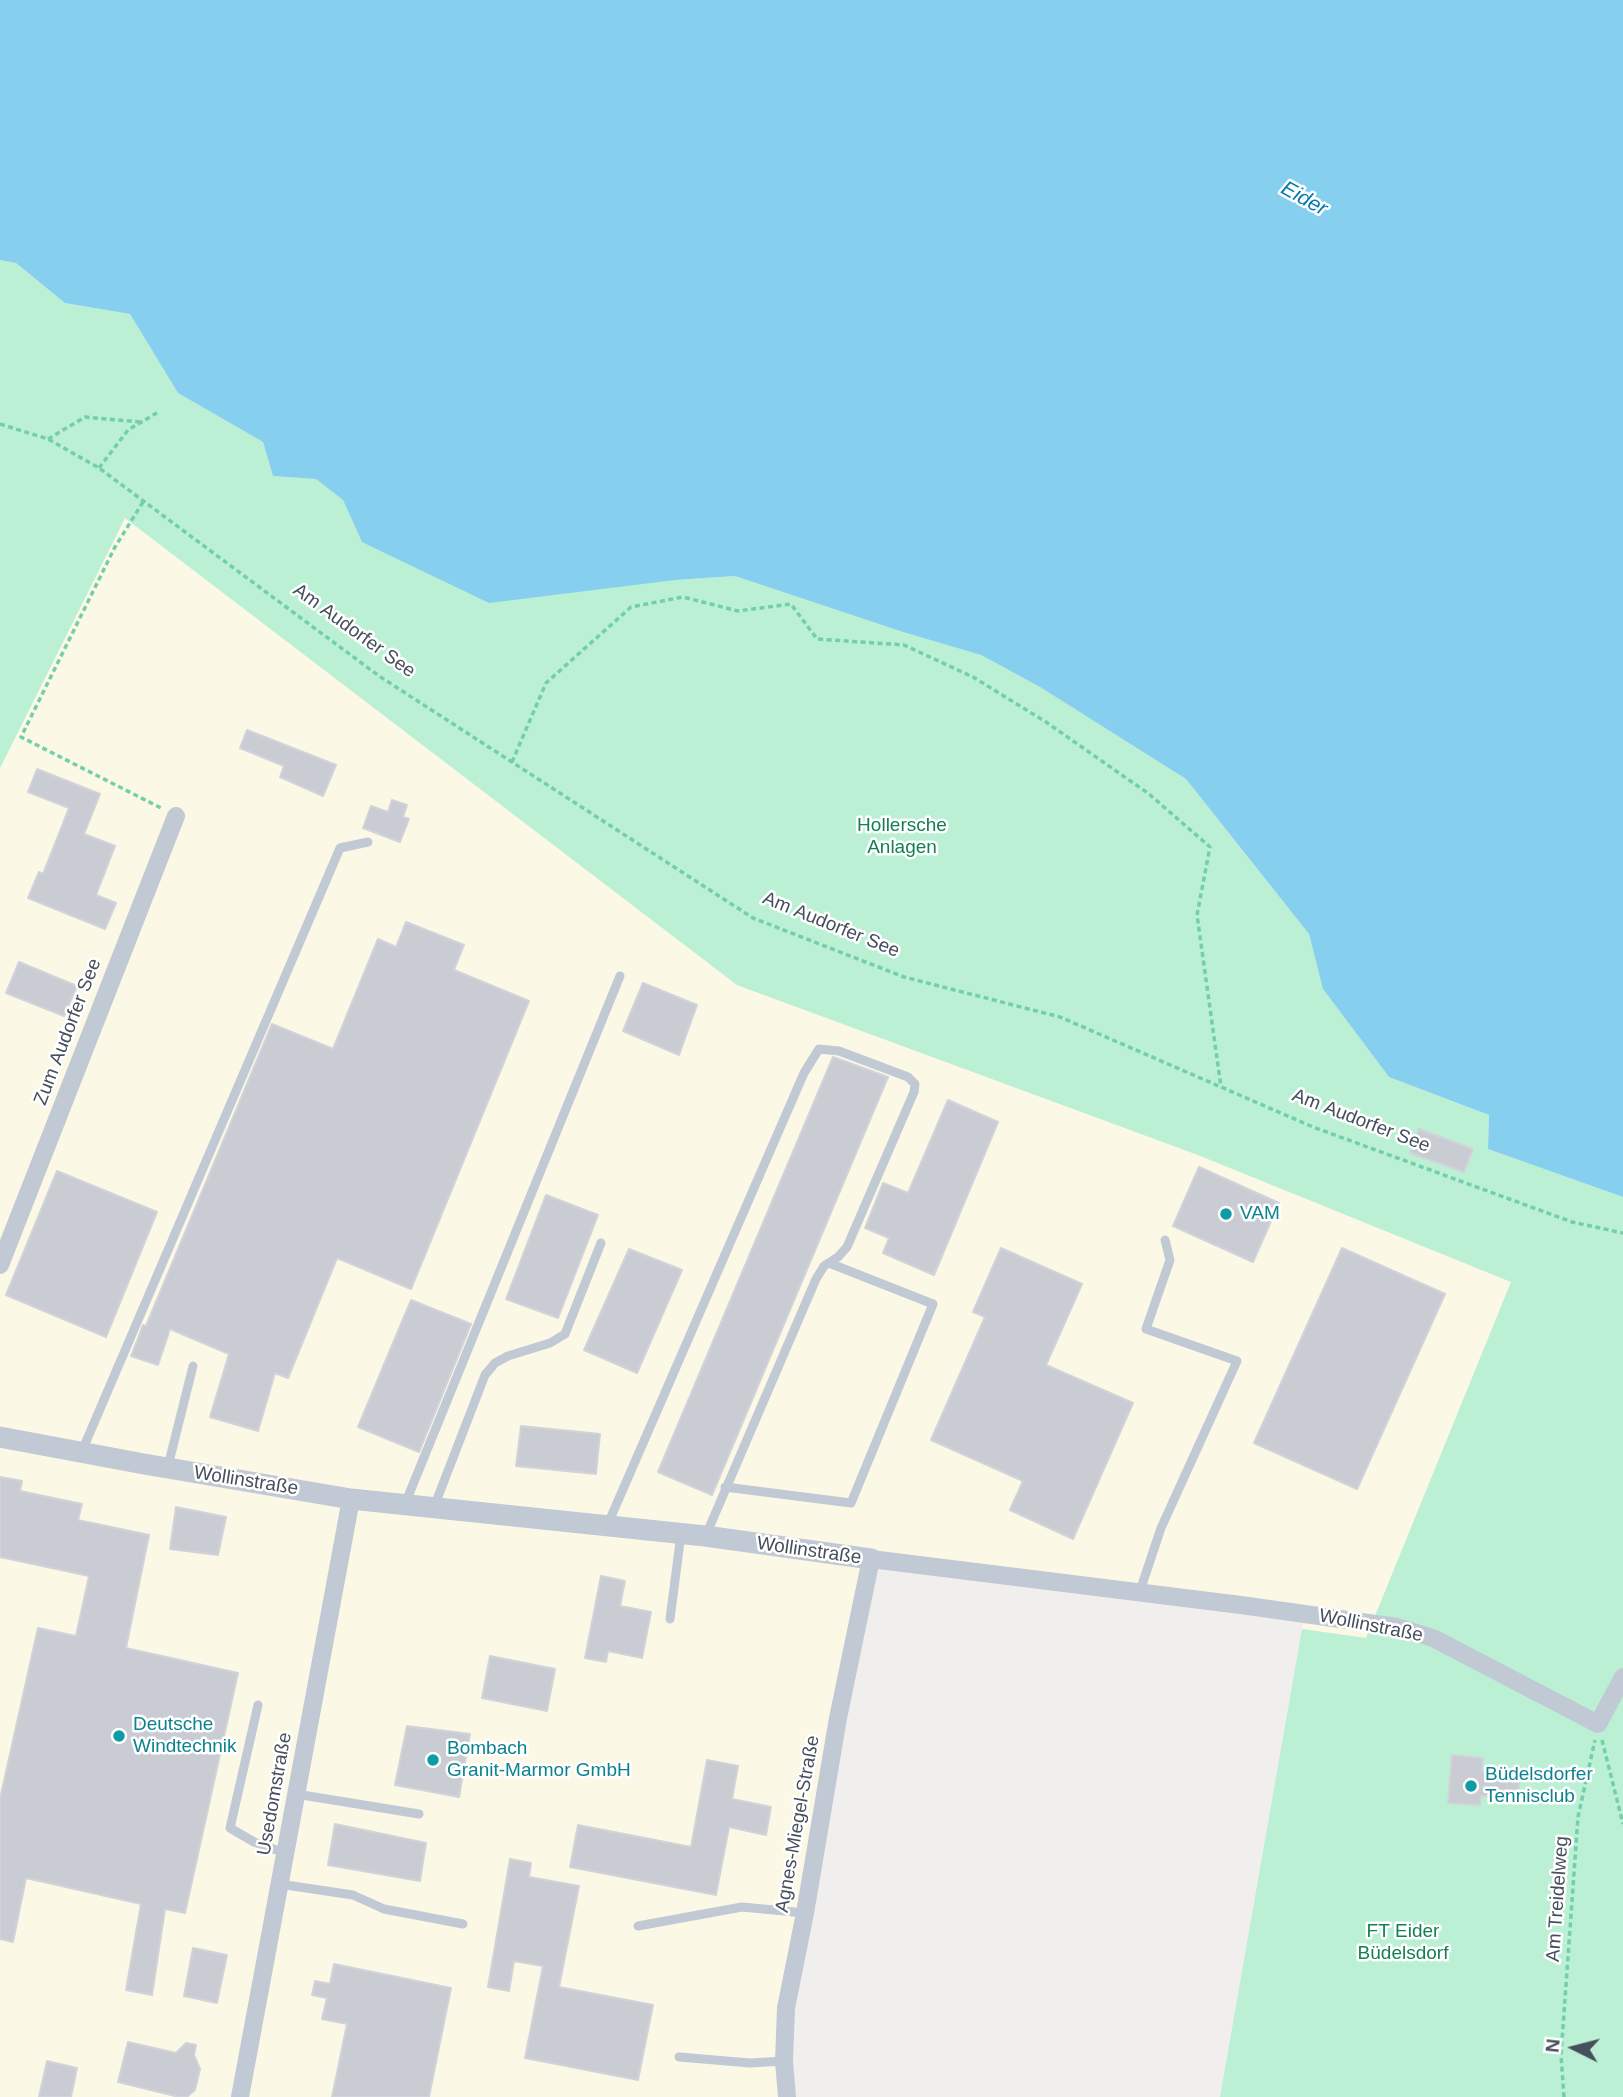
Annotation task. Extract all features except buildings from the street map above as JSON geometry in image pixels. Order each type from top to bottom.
[{"type":"street","name":"Zum Audorfer See","points":[[0,1265],[176,816]]},
{"type":"street","name":"Wollinstraße","points":[[0,1437],[351,1499],[705,1536],[1397,1627],[1433,1638],[1598,1724]]},
{"type":"street","name":"Usedomstraße","points":[[240,2097],[351,1499]]},
{"type":"street","name":"Agnes-Miegel-Straße","points":[[787,2097],[783,2061],[786,2008],[838,1718],[871,1559]]},
{"type":"street","points":[[1598,1724],[1623,1677]]},
{"type":"lane","points":[[81,1452],[340,848],[368,842]]},
{"type":"lane","points":[[405,1506],[620,976]]},
{"type":"lane","points":[[607,1526],[804,1073],[819,1049],[829,1048],[908,1077],[915,1084],[914,1092],[847,1247],[816,1279],[705,1536]]},
{"type":"lane","points":[[1139,1594],[1161,1528],[1237,1361],[1146,1329],[1170,1260],[1165,1240]]},
{"type":"lane","points":[[433,1509],[485,1375],[495,1363],[508,1356],[550,1343],[565,1334],[601,1243]]},
{"type":"lane","points":[[725,1488],[851,1503],[933,1304],[829,1263]]},
{"type":"lane","points":[[167,1468],[193,1366]]},
{"type":"lane","points":[[670,1619],[681,1534]]},
{"type":"lane","points":[[258,1705],[230,1828],[254,1842],[285,1853]]},
{"type":"lane","points":[[296,1794],[419,1814]]},
{"type":"lane","points":[[279,1884],[353,1895],[384,1909],[463,1924]]},
{"type":"lane","points":[[638,1926],[742,1906],[805,1913]]},
{"type":"lane","points":[[679,2057],[750,2063],[783,2061]]},
{"type":"path","points":[[99,468],[128,430],[160,411]]},
{"type":"path","points":[[48,439],[85,418],[141,422]]},
{"type":"path","name":"Am Audorfer See","points":[[0,424],[48,439],[99,468],[379,676],[753,918],[904,977],[1060,1017],[1313,1127],[1572,1222],[1623,1233]]},
{"type":"path","points":[[143,502],[115,547],[20,737],[176,816]]},
{"type":"path","points":[[512,762],[546,683],[631,607],[683,597],[738,611],[791,604],[817,639],[904,645],[950,666],[1046,722],[1149,794],[1210,847],[1197,915],[1221,1087]]},
{"type":"path","points":[[1598,1724],[1623,1824]]},
{"type":"path","name":"Am Treidelweg","points":[[1564,2097],[1561,2055],[1578,1817],[1598,1724]]},
{"type":"shaded area","points":[[125,518],[737,985],[1198,1155],[1511,1282],[1366,1639],[1302,1629],[1304,1617],[873,1561],[787,2008],[790,2097],[0,2097],[0,768]]},
{"type":"green space","name":"Hollersche Anlagen","points":[[0,260],[16,263],[65,303],[130,314],[178,393],[263,442],[273,476],[316,479],[343,500],[362,542],[675,580],[735,576],[981,655],[1040,687],[1186,779],[1309,934],[1323,989],[1389,1077],[1489,1115],[1488,1149],[1623,1197],[1623,2097],[1220,2097],[1302,1629],[1366,1638],[1511,1282],[1198,1155],[737,985],[125,518],[0,768]]},
{"type":"water","name":"Eider","points":[[0,0],[1623,0],[1623,1197],[1488,1149],[1489,1115],[1389,1077],[1323,989],[1309,934],[1186,779],[1040,687],[981,655],[735,576],[675,580],[489,603],[362,542],[343,500],[316,479],[273,476],[263,442],[178,393],[130,314],[65,303],[16,263],[0,260]]},
{"type":"place","name":"VAM","points":[[1226,1214]]},
{"type":"place","name":"Deutsche Windtechnik","points":[[119,1736]]},
{"type":"place","name":"Bombach Granit-Marmor GmbH","points":[[433,1760]]},
{"type":"place","name":"Büdelsdorfer Tennisclub","points":[[1471,1786]]},
{"type":"park label","name":"FT Eider Büdelsdorf","points":[[1403,1943]]}]
